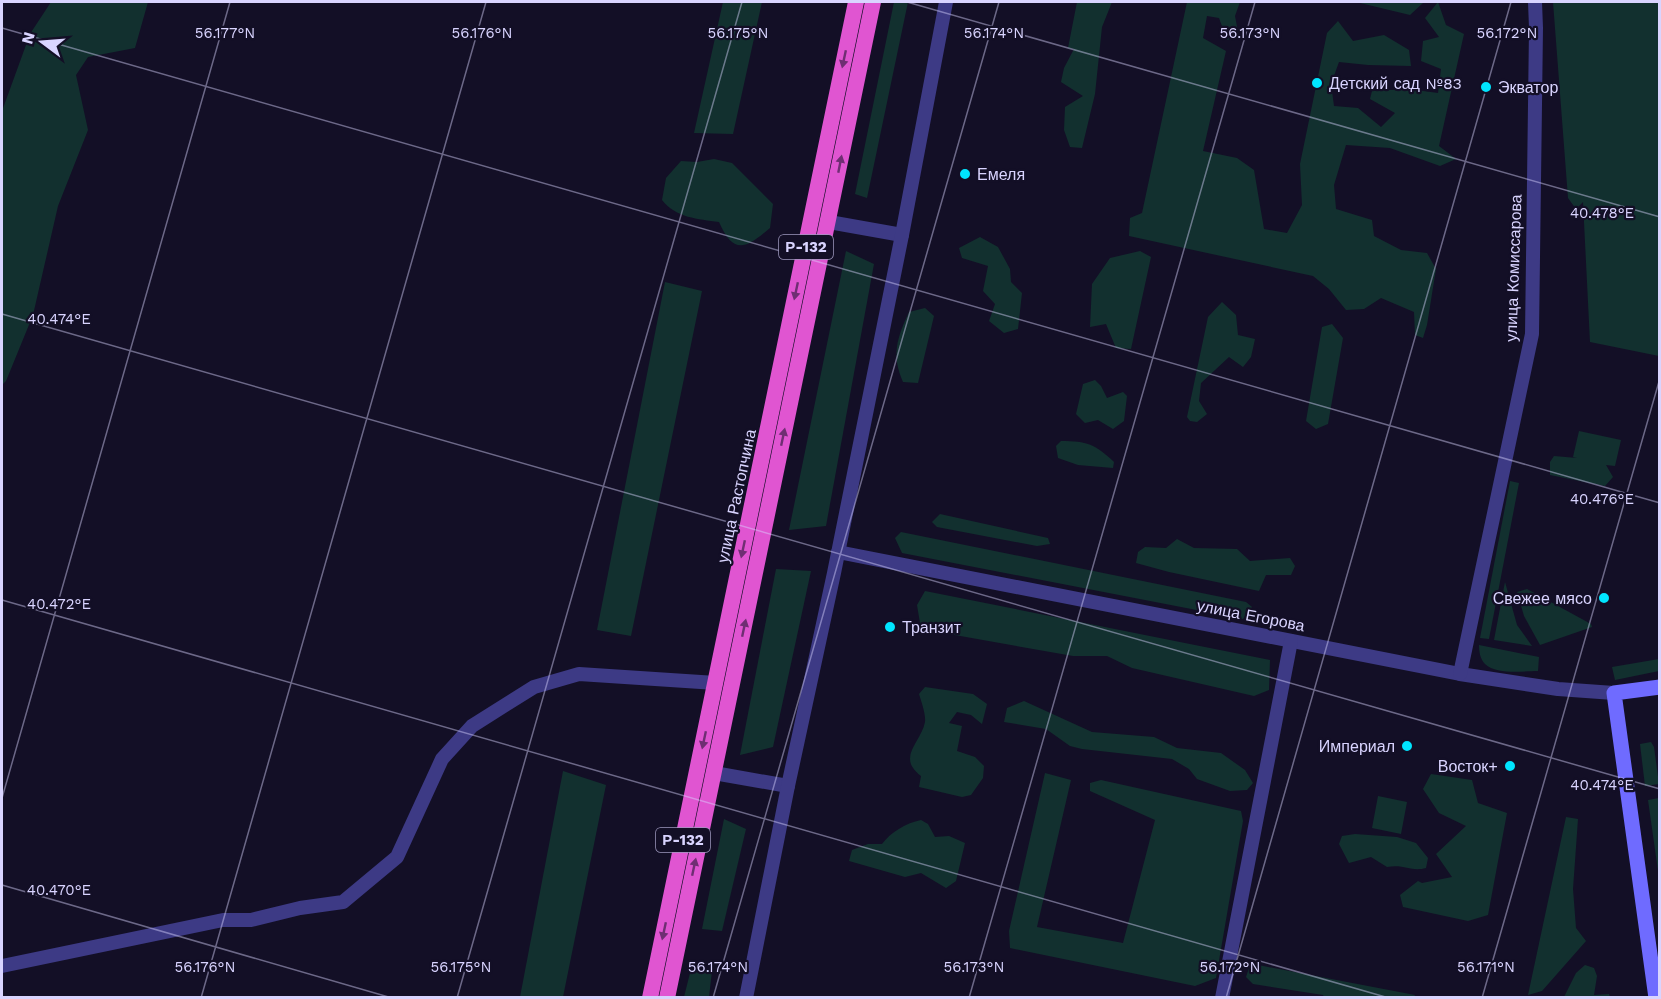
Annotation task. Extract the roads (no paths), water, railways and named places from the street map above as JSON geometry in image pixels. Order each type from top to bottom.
[{"type":"highway","name":"улица Растопчина","points":[[650,998],[856,2]]},
{"type":"highway","name":"улица Растопчина","points":[[667,998],[873,2]]},
{"type":"main road","name":"улица Егорова","points":[[1614,693],[1659,687]]},
{"type":"main road","points":[[1614,693],[1656,998]]},
{"type":"street","points":[[746,998],[902,235],[946,2]]},
{"type":"street","name":"улица Комиссарова","points":[[1460,674],[1532,334],[1535,2]]},
{"type":"street","points":[[829,222],[902,235]]},
{"type":"street","name":"улица Егорова","points":[[838,552],[1460,674],[1558,689],[1614,693]]},
{"type":"street","points":[[1222,998],[1291,641]]},
{"type":"street","points":[[2,966],[223,920],[251,920],[300,908],[343,902],[397,857],[442,759],[472,726],[534,687],[579,674],[716,682]]},
{"type":"street","points":[[714,773],[789,786]]},
{"type":"place","name":"Детский сад №83","points":[[1317,83]]},
{"type":"place","name":"Экватор","points":[[1486,87]]},
{"type":"place","name":"Емеля","points":[[965,174]]},
{"type":"place","name":"Свежее мясо","points":[[1604,598]]},
{"type":"place","name":"Транзит","points":[[890,627]]},
{"type":"place","name":"Империал","points":[[1407,746]]},
{"type":"place","name":"Восток+","points":[[1510,766]]}]
